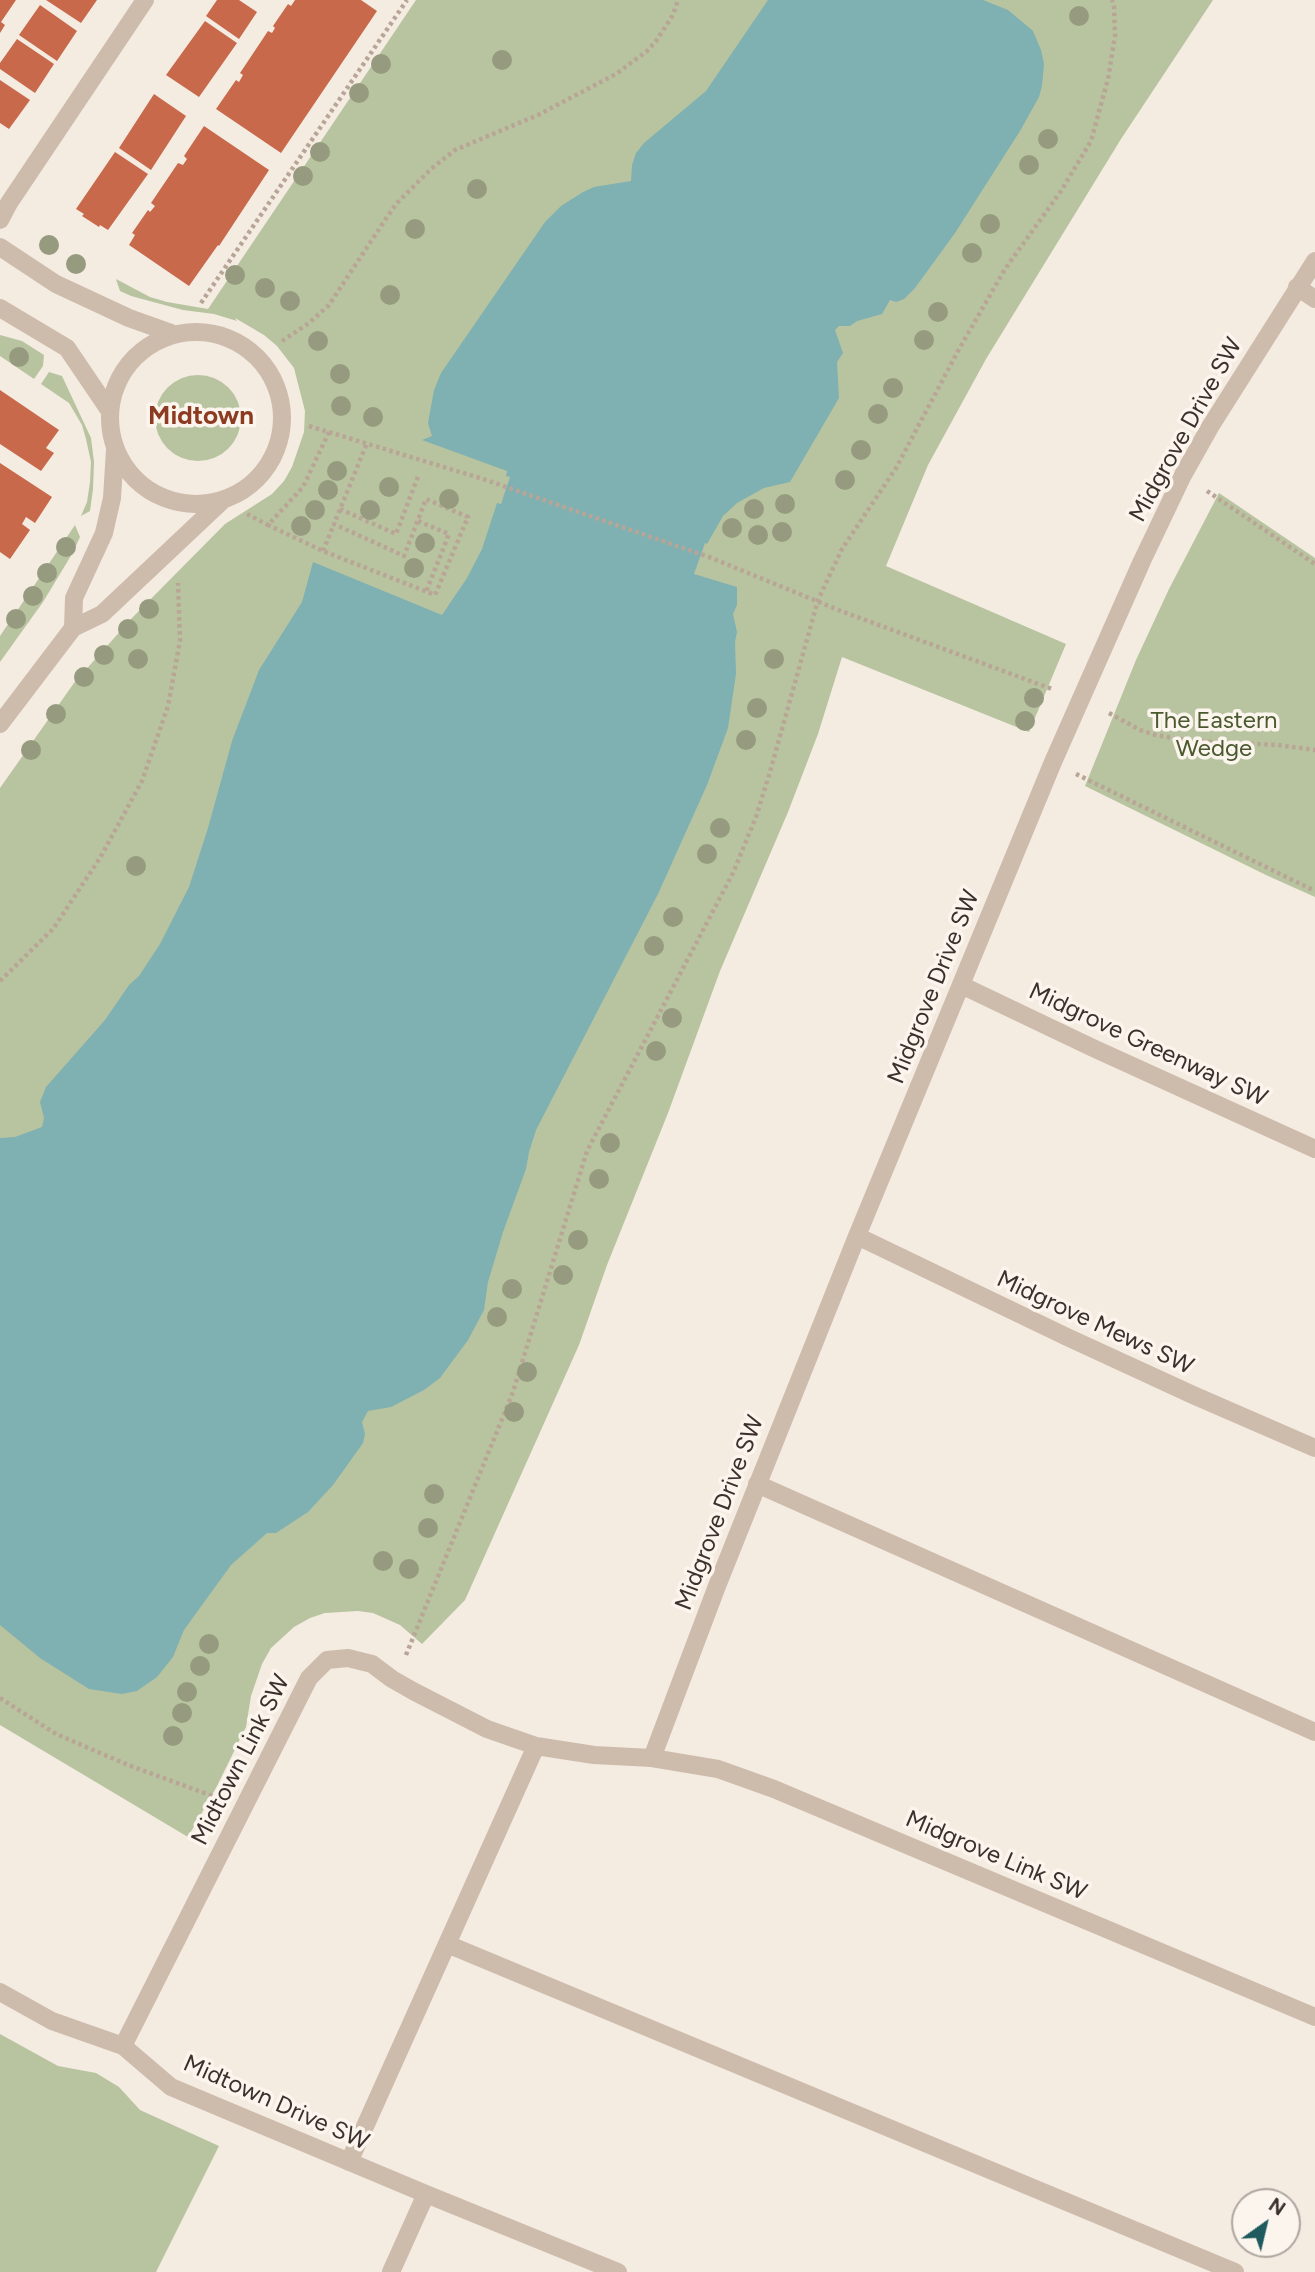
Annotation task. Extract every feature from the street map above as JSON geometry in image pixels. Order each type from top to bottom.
[{"type":"street","points":[[0,220],[145,0]]},
{"type":"street","points":[[0,247],[56,284],[129,318],[171,333],[204,331],[237,341],[263,363],[279,392],[283,426],[273,459],[252,485],[222,501],[102,614],[73,628],[0,723]]},
{"type":"street","name":"Midgrove Drive SW","points":[[652,1758],[757,1484],[857,1236],[1053,762],[1142,561],[1183,475],[1315,261]]},
{"type":"street","points":[[1297,287],[1315,299]]},
{"type":"street","points":[[0,308],[67,348],[109,410]]},
{"type":"street","points":[[171,333],[141,351],[119,377],[109,410],[113,444],[129,474],[156,496],[188,505],[222,501]]},
{"type":"street","points":[[73,628],[74,598],[104,533],[110,509],[115,448]]},
{"type":"street","name":"Midgrove Greenway SW","points":[[961,985],[1315,1149]]},
{"type":"street","name":"Midgrove Mews SW","points":[[857,1236],[1080,1343],[1315,1448]]},
{"type":"street","points":[[757,1484],[1315,1732]]},
{"type":"street","name":"Midtown Link SW","points":[[123,2046],[309,1678],[327,1660],[348,1658],[372,1664],[392,1679],[488,1729],[536,1746],[594,1755],[652,1758]]},
{"type":"street","points":[[349,2162],[536,1746]]},
{"type":"street","name":"Midgrove Link SW","points":[[652,1758],[718,1769],[774,1789],[1315,2017]]},
{"type":"street","points":[[447,1944],[1235,2272]]},
{"type":"street","name":"Midtown Drive SW","points":[[0,1992],[52,2021],[123,2046],[171,2087],[618,2272]]},
{"type":"street","points":[[391,2272],[426,2194]]},
{"type":"path","points":[[201,303],[407,0]]},
{"type":"path","points":[[282,341],[309,323],[329,305],[387,217],[431,169],[455,150],[538,115],[616,75],[656,41],[673,15],[678,0]]},
{"type":"path","points":[[392,1679],[413,1641],[513,1392],[587,1151],[726,886],[756,817],[818,600],[842,549],[896,468],[1005,269],[1055,200],[1091,141],[1108,79],[1115,36],[1112,0]]},
{"type":"path","points":[[309,426],[483,479],[709,557],[1052,689]]},
{"type":"path","points":[[268,525],[303,486],[329,432]]},
{"type":"path","points":[[323,551],[367,443]]},
{"type":"path","points":[[340,509],[397,534],[419,474]]},
{"type":"path","points":[[1183,475],[1315,564]]},
{"type":"path","points":[[246,514],[323,551],[435,595],[468,517],[426,499],[404,556],[334,524]]},
{"type":"path","points":[[418,520],[449,534],[426,592]]},
{"type":"path","points":[[0,981],[53,929],[100,858],[142,781],[168,706],[180,640],[178,580]]},
{"type":"path","points":[[1109,713],[1140,730],[1156,735],[1190,741],[1278,745],[1315,750]]},
{"type":"path","points":[[1053,762],[1315,891]]},
{"type":"path","points":[[0,1698],[56,1734],[243,1810]]},
{"type":"green space","points":[[416,0],[1213,0],[1121,139],[986,359],[928,465],[886,566],[1066,644],[1029,732],[842,657],[818,734],[720,971],[579,1345],[465,1600],[422,1644],[400,1625],[373,1613],[358,1611],[325,1613],[294,1627],[271,1648],[262,1664],[251,1696],[246,1727],[188,1837],[0,1725],[0,788],[74,683],[132,618],[225,524],[272,494],[284,481],[292,467],[304,432],[305,411],[294,368],[277,346],[264,335],[235,318],[237,321],[131,296],[120,291],[116,279],[150,297],[208,309]]},
{"type":"green space","points":[[0,335],[22,341],[44,355],[43,366],[34,379],[0,356]]},
{"type":"green space","points":[[49,372],[62,376],[91,438],[93,489],[90,511],[81,516],[87,502],[90,482],[91,462],[86,439],[82,425],[69,403],[41,384]]},
{"type":"green space","points":[[198,375],[214,379],[228,388],[237,402],[241,418],[237,434],[228,448],[214,457],[198,461],[182,457],[168,448],[159,434],[155,418],[159,402],[168,388],[182,379]]},
{"type":"green space","name":"The Eastern Wedge","points":[[1219,493],[1315,558],[1315,897],[1085,786],[1136,660]]},
{"type":"green space","points":[[75,525],[80,537],[72,554],[43,602],[0,662],[0,636]]},
{"type":"green space","points":[[0,2034],[58,2066],[96,2073],[119,2087],[140,2110],[219,2146],[156,2272],[0,2272]]},
{"type":"water","points":[[768,0],[983,0],[1008,10],[1033,31],[1044,64],[1039,97],[955,233],[915,288],[904,299],[896,302],[890,300],[882,314],[857,321],[850,326],[839,326],[835,330],[843,353],[837,362],[839,398],[790,482],[764,488],[737,503],[723,516],[707,544],[705,543],[694,574],[737,587],[737,605],[733,614],[737,632],[736,674],[728,728],[707,785],[658,894],[536,1130],[526,1169],[488,1282],[484,1310],[468,1340],[440,1378],[424,1390],[391,1407],[368,1411],[362,1422],[365,1434],[363,1443],[333,1485],[308,1512],[276,1533],[267,1533],[231,1565],[184,1630],[173,1657],[157,1677],[137,1691],[122,1694],[89,1689],[40,1658],[0,1625],[0,1138],[15,1137],[42,1127],[44,1118],[40,1102],[46,1087],[105,1020],[160,944],[189,887],[232,741],[259,670],[302,602],[313,562],[442,615],[467,578],[482,549],[497,503],[501,504],[510,477],[506,476],[507,471],[422,440],[432,436],[428,423],[434,390],[441,373],[545,222],[561,206],[583,192],[594,187],[631,181],[636,153],[644,143],[706,91]]},
{"type":"building","points":[[0,0],[16,0],[1,22],[5,25],[0,33]]},
{"type":"building","points":[[46,0],[97,0],[81,23]]},
{"type":"building","points":[[217,0],[239,0],[257,12],[239,39],[206,16]]},
{"type":"building","points":[[295,0],[361,0],[377,11],[281,153],[216,109],[236,80],[239,82],[243,75],[240,73],[268,31],[272,33],[275,28],[273,26],[288,4],[291,6]]},
{"type":"building","points":[[40,5],[77,31],[57,61],[19,35]]},
{"type":"building","points":[[205,21],[237,43],[199,97],[166,75]]},
{"type":"building","points":[[17,39],[54,64],[35,93],[0,69],[0,63]]},
{"type":"building","points":[[0,80],[30,100],[9,129],[0,123]]},
{"type":"building","points":[[154,94],[186,116],[151,170],[119,148]]},
{"type":"building","points":[[204,126],[269,170],[189,286],[129,245],[135,235],[132,233],[148,210],[150,212],[155,206],[151,203],[178,163],[183,165],[187,159],[184,156]]},
{"type":"building","points":[[115,152],[148,174],[108,230],[82,216],[84,214],[76,209]]},
{"type":"building","points":[[0,390],[59,430],[46,448],[54,453],[41,471],[0,444]]},
{"type":"building","points":[[0,463],[52,497],[35,523],[26,517],[22,524],[30,530],[10,559],[0,552]]},
{"type":"district","name":"Midtown","points":[[201,416]]}]
